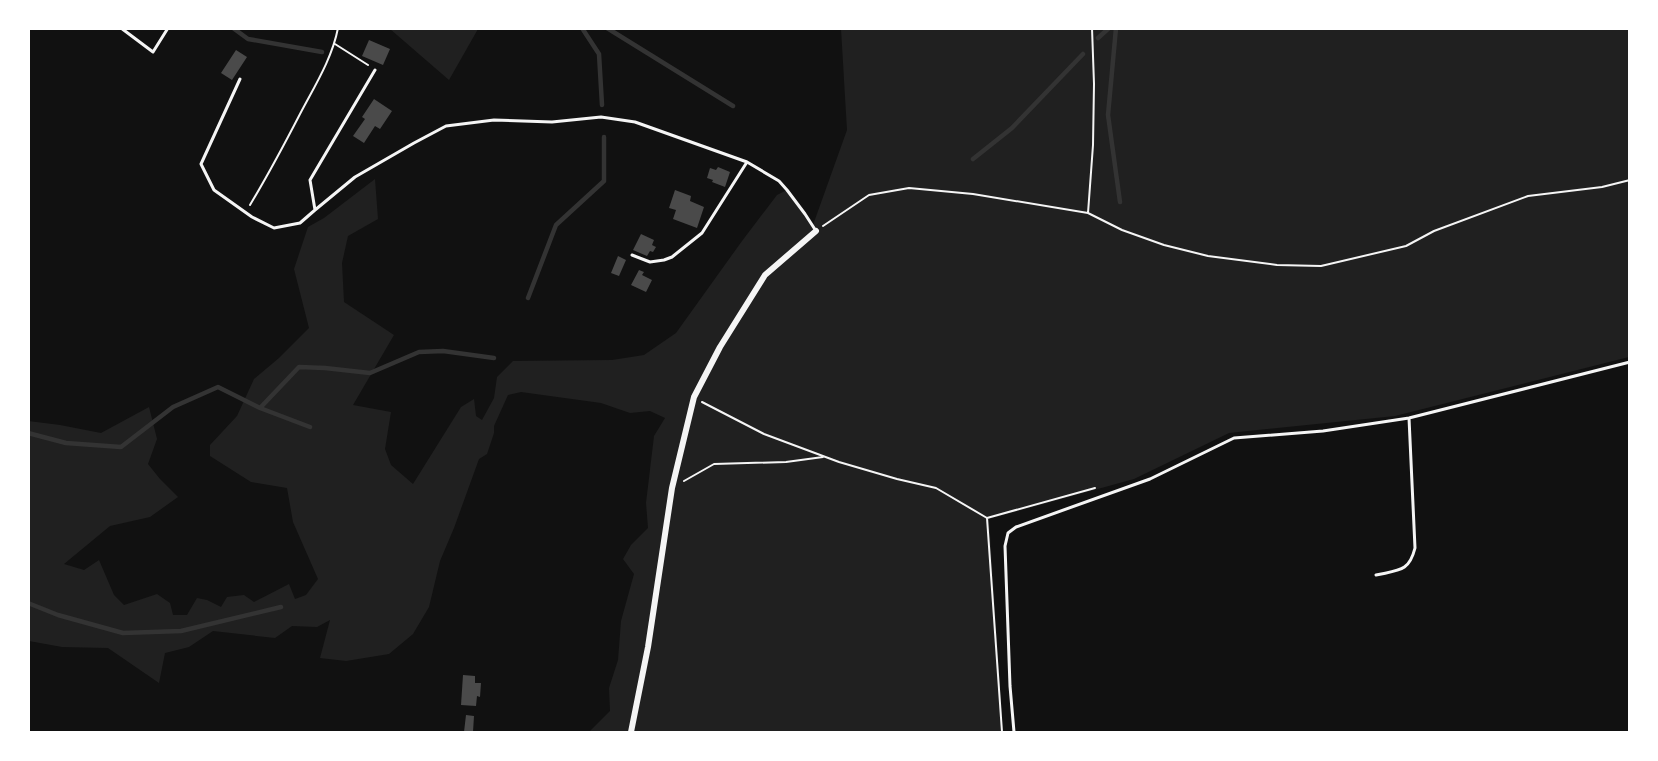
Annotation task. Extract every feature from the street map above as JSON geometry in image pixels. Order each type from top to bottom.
[{"type":"street","points":[[631,732],[648,647],[672,488],[694,397],[720,348],[765,275],[816,231]]},
{"type":"lane","points":[[121,28],[153,52],[168,28]]},
{"type":"lane","points":[[315,210],[310,180],[375,70]]},
{"type":"lane","points":[[240,80],[201,164],[214,190],[245,212],[274,228],[300,223],[355,177],[446,126],[494,120],[552,122],[601,117],[635,122],[747,162],[779,181],[788,190],[816,231]]},
{"type":"lane","points":[[632,255],[650,262],[664,260],[702,233],[747,162]]},
{"type":"lane","points":[[1014,732],[1005,546],[1008,533],[1016,527],[1150,479],[1234,438],[1323,431],[1409,418],[1629,363]]},
{"type":"lane","points":[[1376,575],[1401,570],[1412,561],[1415,548],[1409,418]]},
{"type":"path","points":[[245,212],[268,176],[316,83],[335,44],[338,28]]},
{"type":"path","points":[[1088,213],[1093,145],[1092,28]]},
{"type":"path","points":[[335,44],[375,70]]},
{"type":"path","points":[[816,231],[869,195],[909,188],[973,194],[1088,213],[1122,230],[1164,245],[1208,256],[1277,265],[1321,266],[1406,246],[1434,231],[1528,196],[1602,187],[1629,180]]},
{"type":"path","points":[[694,397],[764,434],[826,457],[897,479],[936,488],[987,518],[1099,487]]},
{"type":"path","points":[[672,488],[714,464],[786,462],[826,457]]},
{"type":"path","points":[[987,518],[1002,732]]},
{"type":"shaded area","points":[[390,29],[478,29],[449,80]]},
{"type":"shaded area","points":[[841,29],[1629,29],[1629,357],[1395,416],[1229,433],[1134,479],[989,519],[1003,732],[589,732],[610,711],[609,688],[618,660],[621,621],[634,574],[623,559],[631,545],[648,528],[646,503],[654,436],[665,418],[650,411],[630,413],[601,403],[521,392],[508,395],[494,426],[487,454],[479,459],[440,561],[429,607],[413,634],[389,654],[346,661],[320,658],[330,620],[317,627],[292,626],[275,638],[213,631],[189,647],[165,653],[159,683],[108,648],[62,647],[29,641],[28,421],[101,433],[149,407],[157,439],[148,464],[178,497],[150,517],[110,526],[64,564],[84,570],[99,560],[114,595],[124,605],[157,594],[170,603],[173,615],[187,615],[197,598],[221,607],[227,597],[244,595],[254,602],[289,584],[295,599],[306,595],[318,579],[293,522],[287,488],[251,482],[210,456],[210,445],[237,416],[254,379],[309,328],[294,269],[308,227],[324,218],[375,179],[378,219],[348,236],[342,263],[344,302],[394,335],[353,405],[391,412],[385,449],[391,465],[413,484],[461,407],[474,399],[476,416],[482,420],[494,398],[497,377],[513,361],[612,360],[644,355],[676,333],[777,195],[787,190],[813,225],[847,130]]},
{"type":"building","points":[[369,40],[390,49],[383,65],[362,56]]},
{"type":"building","points":[[236,50],[247,57],[232,80],[221,73]]},
{"type":"building","points":[[374,99],[392,111],[380,129],[375,126],[364,143],[353,136],[365,119],[362,117]]},
{"type":"building","points":[[718,167],[730,172],[725,187],[707,178],[710,168],[716,170]]},
{"type":"building","points":[[675,190],[691,196],[690,201],[704,207],[697,228],[673,219],[676,210],[669,208]]},
{"type":"building","points":[[641,234],[654,240],[652,245],[656,247],[647,256],[633,250]]},
{"type":"building","points":[[618,256],[626,260],[619,276],[611,273]]},
{"type":"building","points":[[639,270],[644,272],[642,275],[652,280],[646,292],[631,285]]},
{"type":"building","points":[[463,675],[475,676],[475,683],[481,683],[480,697],[477,696],[476,706],[461,705]]},
{"type":"building","points":[[466,715],[474,716],[473,732],[464,732]]},
{"type":"waterway","points":[[233,28],[248,39],[322,52]]},
{"type":"waterway","points":[[582,28],[599,54],[602,105]]},
{"type":"waterway","points":[[607,28],[733,106]]},
{"type":"waterway","points":[[1098,38],[1109,28]]},
{"type":"waterway","points":[[1116,28],[1108,115],[1120,202]]},
{"type":"waterway","points":[[973,159],[1012,128],[1083,54]]},
{"type":"waterway","points":[[528,298],[556,225],[604,181],[604,137]]},
{"type":"waterway","points":[[28,433],[66,443],[121,447],[173,407],[218,387],[260,408],[299,367],[370,373],[419,352],[443,351],[494,358]]},
{"type":"waterway","points":[[260,408],[310,427]]},
{"type":"waterway","points":[[28,603],[58,615],[123,633],[181,631],[281,607]]}]
